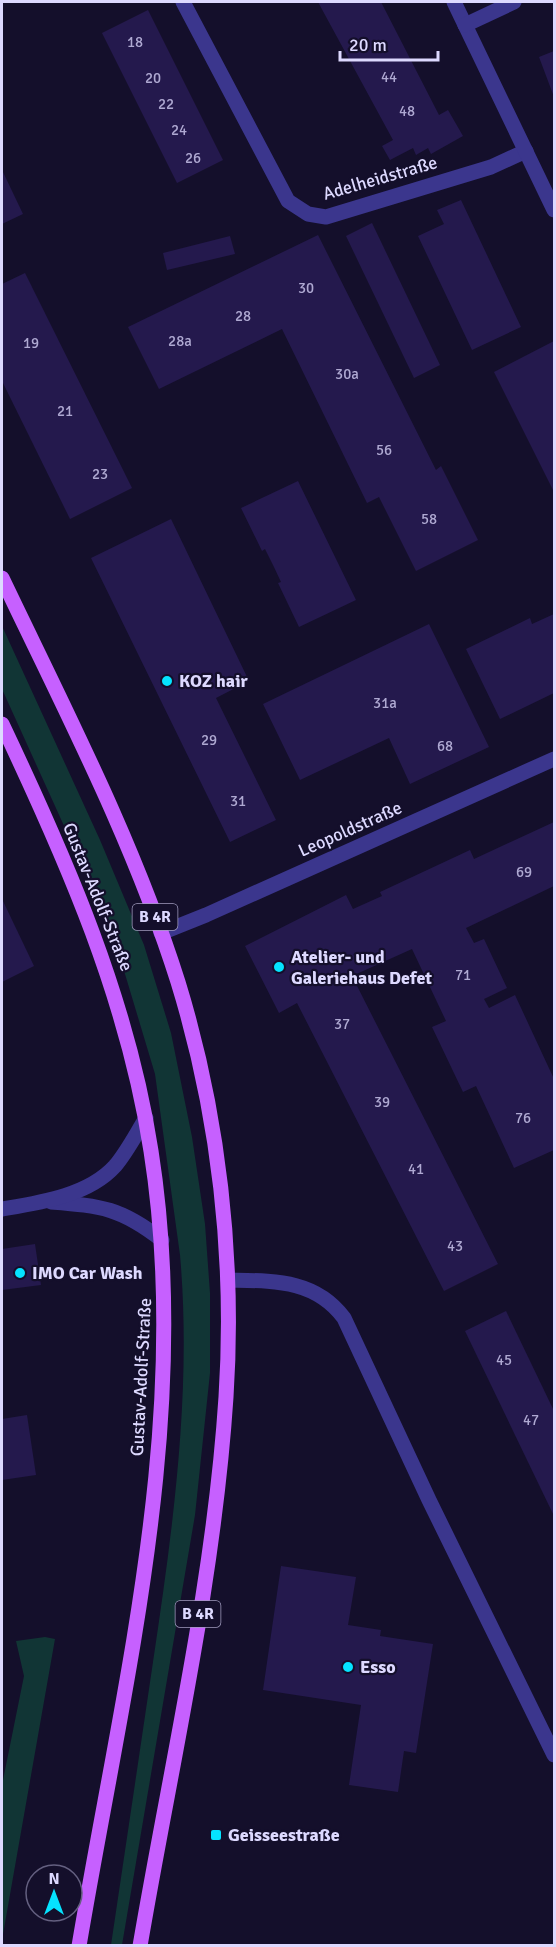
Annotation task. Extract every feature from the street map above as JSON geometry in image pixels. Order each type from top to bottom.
[{"type":"main road","name":"B 4R","points":[[2,578],[86,755],[161,933],[186,1014],[206,1102],[223,1210],[228,1280],[226,1395],[213,1527],[140,1946]]},
{"type":"main road","name":"Gustav-Adolf-Straße","points":[[2,724],[50,828],[94,936],[125,1029],[146,1118],[162,1240],[165,1370],[155,1489],[141,1590],[79,1946]]},
{"type":"street","name":"Adelheidstraße","points":[[183,2],[288,201],[308,214],[326,217],[491,167],[526,150]]},
{"type":"street","points":[[454,2],[555,210]]},
{"type":"street","points":[[465,25],[514,2]]},
{"type":"street","name":"Leopoldstraße","points":[[161,933],[555,759]]},
{"type":"street","points":[[2,1209],[45,1202],[103,1177],[119,1161],[146,1118]]},
{"type":"street","points":[[45,1202],[108,1209],[141,1224],[162,1240]]},
{"type":"street","points":[[228,1280],[289,1284],[306,1288],[325,1297],[344,1318],[429,1500],[555,1755]]},
{"type":"green space","points":[[2,626],[100,840],[144,945],[171,1033],[192,1137],[205,1224],[210,1293],[210,1373],[195,1515],[122,1945],[111,1945],[160,1612],[178,1459],[184,1357],[180,1255],[155,1074],[113,934],[2,689]]},
{"type":"green space","points":[[45,1637],[55,1639],[2,1940],[2,1785],[24,1676],[16,1641]]},
{"type":"building","points":[[318,2],[381,2],[439,115],[448,110],[463,136],[431,154],[428,148],[416,155],[413,148],[390,160],[382,146],[393,140]]},
{"type":"building","points":[[148,10],[223,160],[177,183],[102,33]]},
{"type":"building","points":[[554,51],[554,97],[539,57]]},
{"type":"building","points":[[2,170],[23,214],[2,224]]},
{"type":"building","points":[[461,200],[521,327],[472,350],[418,236],[444,224],[437,210]]},
{"type":"building","points":[[372,223],[440,365],[414,378],[346,236]]},
{"type":"building","points":[[318,235],[436,470],[441,466],[478,540],[416,571],[379,497],[367,503],[282,329],[159,389],[128,327]]},
{"type":"building","points":[[230,236],[235,254],[167,270],[163,253]]},
{"type":"building","points":[[25,273],[132,488],[70,519],[2,381],[2,284]]},
{"type":"building","points":[[554,341],[554,492],[494,372]]},
{"type":"building","points":[[298,481],[356,600],[299,627],[278,583],[281,582],[273,565],[265,549],[262,551],[241,508]]},
{"type":"building","points":[[171,519],[249,681],[216,698],[276,820],[230,842],[91,558]]},
{"type":"building","points":[[554,614],[554,693],[500,719],[466,649],[530,618],[532,624]]},
{"type":"building","points":[[429,624],[489,747],[410,784],[389,738],[300,780],[263,704]]},
{"type":"building","points":[[554,822],[554,886],[466,928],[474,943],[484,939],[507,988],[484,999],[489,1008],[515,995],[554,1079],[554,1150],[514,1168],[476,1086],[463,1092],[432,1027],[446,1021],[412,949],[352,976],[498,1264],[444,1291],[297,1003],[279,1013],[245,946],[346,895],[353,909],[382,896],[380,892],[470,850],[474,859]]},
{"type":"building","points":[[2,899],[34,966],[2,982]]},
{"type":"building","name":"IMO Car Wash","points":[[35,1244],[41,1285],[2,1290],[2,1249]]},
{"type":"building","points":[[506,1311],[554,1411],[554,1516],[465,1331]]},
{"type":"building","points":[[27,1415],[36,1475],[2,1480],[2,1419]]},
{"type":"building","name":"Esso","points":[[281,1566],[356,1577],[348,1625],[381,1630],[380,1636],[433,1644],[416,1753],[404,1751],[398,1792],[349,1785],[361,1705],[263,1690]]},
{"type":"place","name":"KOZ hair","points":[[167,681]]},
{"type":"place","name":"Atelier- und Galeriehaus Defet","points":[[279,967]]},
{"type":"place","name":"IMO Car Wash","points":[[20,1273]]},
{"type":"place","name":"Esso","points":[[348,1667]]},
{"type":"place","name":"Geisseestraße","points":[[216,1835]]}]
